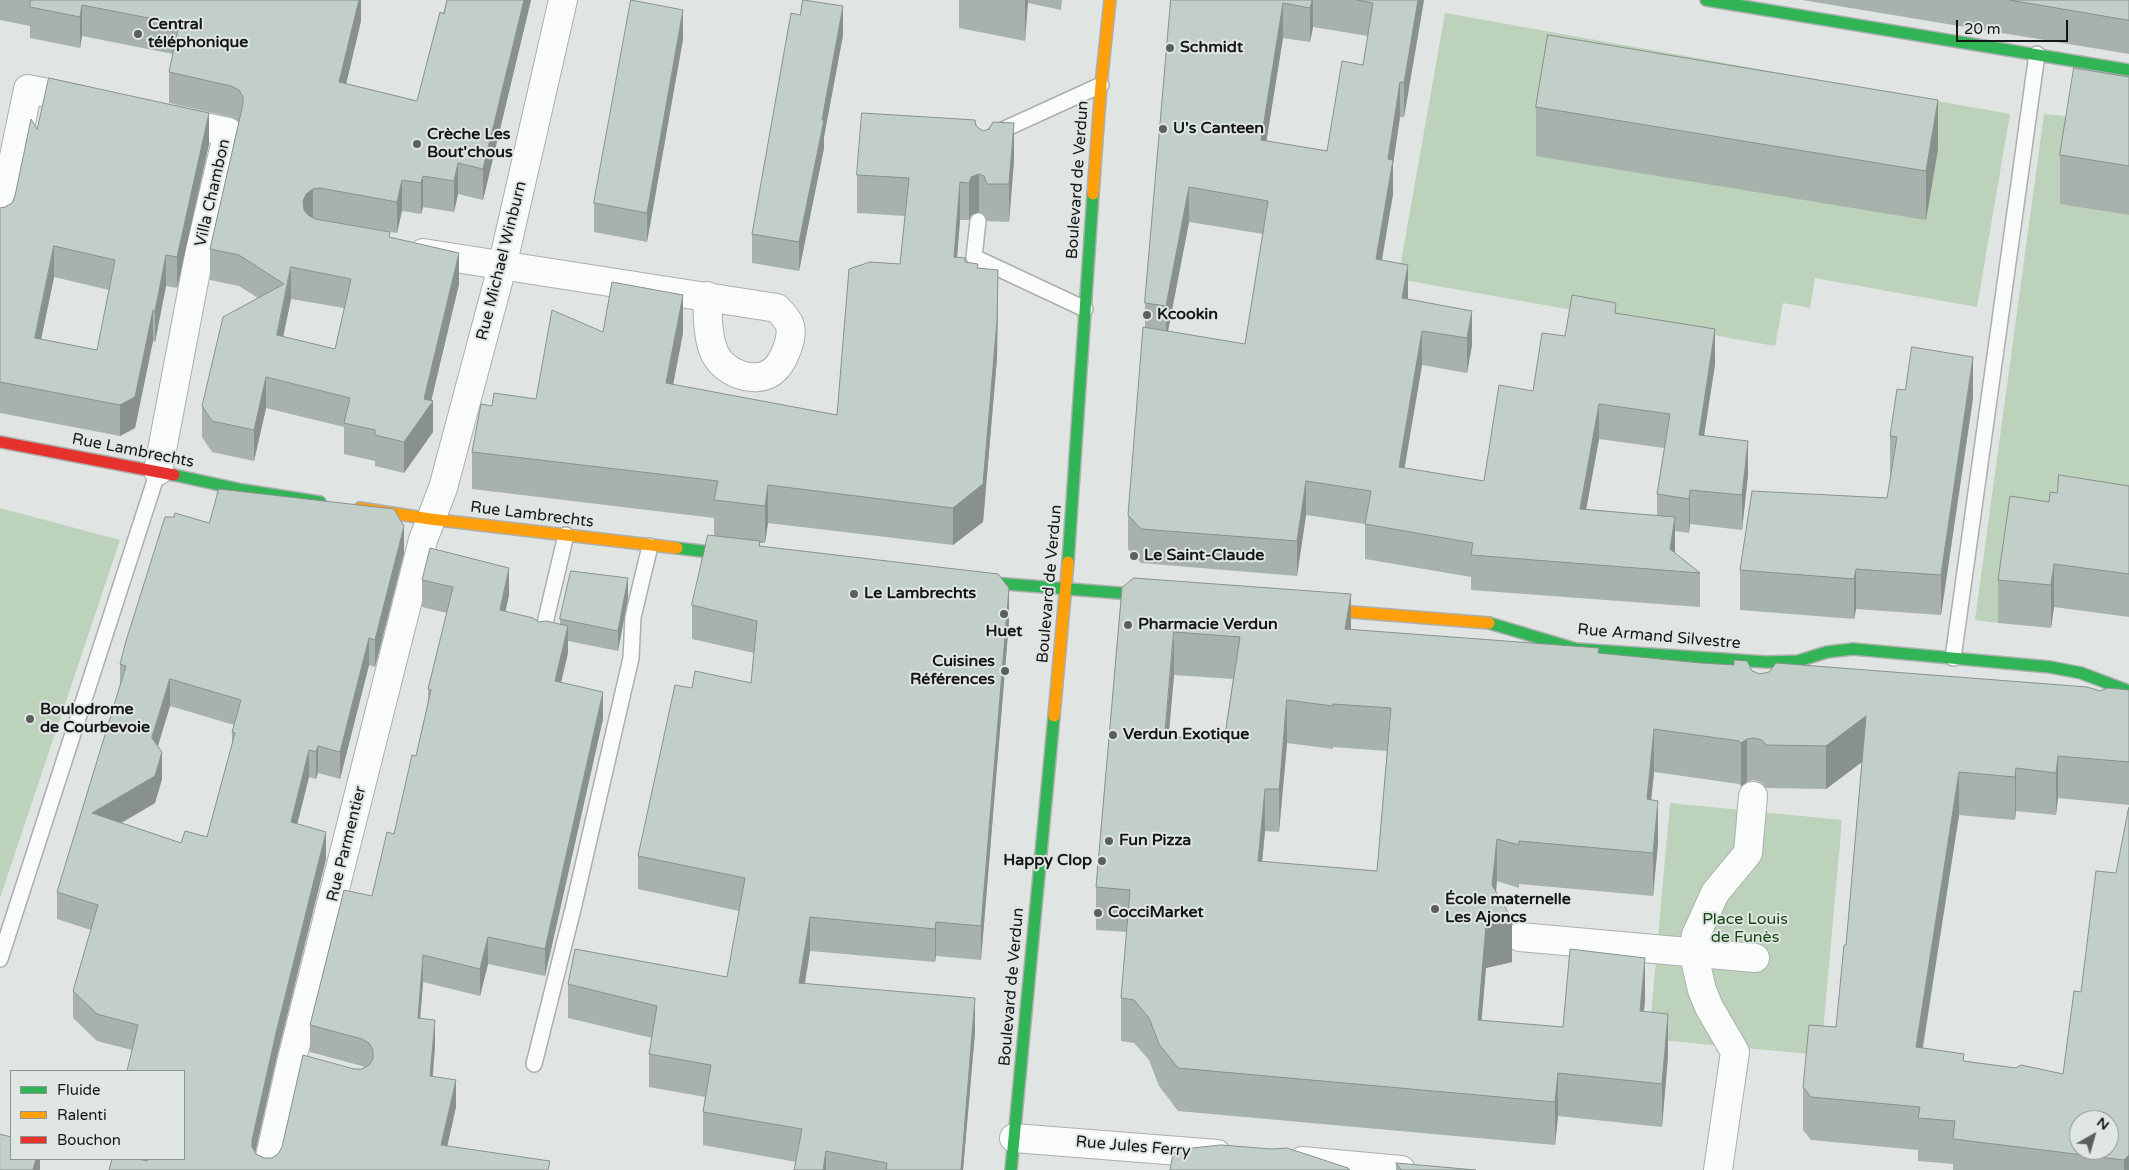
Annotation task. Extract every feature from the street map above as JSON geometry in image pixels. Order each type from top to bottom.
[{"type":"street","name":"Rue Michael Winburn","points":[[430,519],[443,488],[502,267],[563,0]]},
{"type":"street","name":"Boulevard de Verdun","points":[[1011,1170],[1058,680],[1064,588],[1070,535],[1101,85],[1110,0]]},
{"type":"street","points":[[1706,0],[2129,70]]},
{"type":"street","points":[[0,224],[28,89],[104,105]]},
{"type":"street","name":"Villa Chambon","points":[[152,116],[228,132],[199,256],[158,471]]},
{"type":"street","points":[[395,248],[502,267],[536,270],[707,296]]},
{"type":"street","name":"Rue Lambrechts","points":[[0,442],[158,471],[242,490],[332,504]]},
{"type":"street","name":"Rue Lambrechts","points":[[351,507],[430,519],[756,558]]},
{"type":"street","name":"Rue Parmentier","points":[[267,1170],[301,1065],[423,540],[430,519]]},
{"type":"street","points":[[953,579],[1165,596]]},
{"type":"street","name":"Rue Armand Silvestre","points":[[1304,608],[1494,624],[1576,648],[1765,672],[1827,652],[1853,648],[2050,667],[2073,671],[2129,691]]},
{"type":"street","points":[[1718,1170],[1735,1052],[1709,1007],[1696,972],[1693,951],[1698,928],[1715,893],[1748,853],[1753,796]]},
{"type":"street","points":[[1520,937],[1755,958]]},
{"type":"street","name":"Rue Jules Ferry","points":[[1014,1138],[1244,1156]]},
{"type":"street","points":[[1273,1159],[1401,1170]]},
{"type":"lane","points":[[1953,658],[2037,54]]},
{"type":"lane","points":[[985,144],[985,137],[1101,85]]},
{"type":"lane","points":[[978,221],[974,257],[1085,309]]},
{"type":"lane","points":[[0,959],[158,471]]},
{"type":"lane","points":[[541,640],[566,535]]},
{"type":"lane","points":[[534,1064],[573,909],[629,668],[633,617],[650,546]]},
{"type":"green space","points":[[1445,13],[2010,114],[1977,307],[1815,278],[1810,308],[1783,303],[1775,346],[1398,279]]},
{"type":"green space","points":[[2044,114],[2074,117],[2060,203],[2129,215],[2129,528],[2010,539],[1998,623],[1975,620]]},
{"type":"green space","name":"Boulodrome de Courbevoie","points":[[0,508],[120,540],[0,898]]},
{"type":"green space","name":"Place Louis de Funès","points":[[1670,803],[1842,820],[1821,1055],[1649,1039]]},
{"type":"building","points":[[31,0],[359,0],[339,82],[417,101],[440,12],[444,14],[447,0],[524,0],[483,169],[458,163],[454,181],[423,176],[421,183],[402,180],[397,202],[320,188],[313,189],[306,194],[303,201],[304,210],[315,219],[390,232],[389,237],[459,253],[424,399],[433,401],[404,442],[375,435],[375,430],[344,423],[350,398],[266,377],[254,430],[212,421],[202,406],[223,317],[284,284],[239,255],[210,249],[243,97],[239,90],[231,86],[169,72],[179,24],[82,5],[80,17],[30,7]],"holes":[[[291,267],[351,279],[335,349],[277,335]]]},
{"type":"building","points":[[631,0],[683,10],[647,213],[594,203]]},
{"type":"building","points":[[803,0],[843,6],[822,120],[824,120],[799,242],[752,234],[791,13],[800,15]]},
{"type":"building","points":[[1171,0],[1312,0],[1310,8],[1283,3],[1261,140],[1327,151],[1342,61],[1363,65],[1373,3],[1357,0],[1418,0],[1404,83],[1400,82],[1388,159],[1393,160],[1376,259],[1408,265],[1402,298],[1472,311],[1467,338],[1422,331],[1399,467],[1484,481],[1499,385],[1533,391],[1542,333],[1565,336],[1572,295],[1616,303],[1615,313],[1715,329],[1699,435],[1748,441],[1742,495],[1690,490],[1689,499],[1657,494],[1670,414],[1599,404],[1580,509],[1675,517],[1670,549],[1700,573],[1471,555],[1473,543],[1365,524],[1371,491],[1306,481],[1297,541],[1141,529],[1128,515],[1143,327],[1245,344],[1268,201],[1189,187],[1166,306],[1145,303]]},
{"type":"building","points":[[2010,0],[2129,0],[2129,20]]},
{"type":"building","points":[[1548,35],[1938,100],[1926,171],[1536,107]]},
{"type":"building","points":[[2074,68],[2129,77],[2129,166],[2060,155]]},
{"type":"building","points":[[49,78],[209,113],[177,257],[166,255],[135,397],[120,405],[0,382],[0,208],[12,203],[15,196],[31,119],[37,129]],"holes":[[[54,246],[115,260],[97,350],[35,338]]]},
{"type":"building","points":[[862,113],[975,120],[976,126],[983,131],[989,129],[993,122],[1014,123],[1009,184],[987,184],[984,176],[979,174],[971,177],[969,183],[960,182],[954,257],[965,258],[965,262],[978,264],[977,268],[998,270],[997,321],[983,484],[953,508],[768,485],[765,506],[714,500],[718,481],[472,452],[481,404],[492,406],[494,393],[536,399],[552,310],[603,332],[612,282],[683,295],[666,383],[837,415],[849,269],[870,262],[900,264],[909,178],[857,175]]},
{"type":"building","points":[[1912,347],[1973,357],[1941,575],[1856,569],[1854,579],[1740,570],[1752,491],[1887,498],[1897,437],[1890,436],[1897,389],[1905,390]]},
{"type":"building","points":[[2059,475],[2129,486],[2129,574],[2054,564],[2051,585],[1998,580],[2010,496],[2049,502],[2050,492],[2057,493]]},
{"type":"building","points":[[219,489],[394,509],[404,526],[375,640],[369,638],[340,752],[318,746],[316,752],[309,750],[291,822],[326,832],[276,1033],[252,1140],[252,1147],[256,1154],[264,1158],[272,1158],[278,1154],[282,1147],[303,1055],[354,1069],[362,1069],[369,1065],[373,1059],[373,1050],[369,1043],[362,1039],[310,1025],[344,890],[372,896],[387,832],[394,834],[412,755],[416,756],[431,690],[428,689],[453,587],[422,580],[430,548],[509,568],[500,610],[533,618],[539,622],[546,621],[568,626],[555,681],[603,692],[545,949],[488,937],[480,969],[423,955],[418,1018],[435,1020],[430,1076],[456,1080],[441,1145],[550,1161],[548,1170],[109,1170],[112,1160],[185,1160],[185,1070],[127,1070],[138,1025],[97,1014],[73,991],[98,905],[57,892],[126,666],[120,664],[126,641],[165,517],[174,517],[175,513],[209,523]],"holes":[[[170,679],[241,700],[232,732],[235,733],[207,837],[185,831],[181,843],[92,813],[155,776],[162,752],[152,738]]]},
{"type":"building","points":[[708,535],[760,541],[759,546],[998,574],[1009,588],[981,926],[936,922],[935,929],[810,917],[799,983],[975,998],[961,1170],[886,1170],[887,1163],[826,1151],[823,1170],[794,1170],[802,1129],[703,1112],[711,1065],[649,1054],[657,1006],[568,984],[575,949],[727,977],[745,878],[638,856],[675,685],[692,688],[695,671],[751,683],[757,621],[692,605]]},
{"type":"building","points":[[571,571],[628,578],[618,631],[560,619]]},
{"type":"building","points":[[1134,578],[1351,594],[1345,629],[1599,648],[1598,653],[1701,663],[1734,665],[1734,660],[1747,661],[1752,671],[1760,674],[1769,672],[1776,663],[2087,687],[2100,691],[2108,688],[2129,690],[2129,762],[2058,756],[2056,773],[2016,768],[2015,777],[1959,772],[1916,1047],[1964,1054],[1963,1061],[2016,1068],[2021,1065],[2063,1074],[2074,991],[2081,992],[2096,871],[2116,873],[2129,807],[2129,1155],[2124,1160],[2119,1159],[2119,1110],[2069,1110],[2069,1153],[1953,1139],[1955,1121],[1918,1118],[1920,1107],[1811,1097],[1803,1087],[1809,1025],[1836,1027],[1844,945],[1846,945],[1866,716],[1826,746],[1766,745],[1762,740],[1754,738],[1747,739],[1741,743],[1739,741],[1654,729],[1647,799],[1658,801],[1653,853],[1519,841],[1519,845],[1497,839],[1492,885],[1512,919],[1486,925],[1478,1020],[1563,1027],[1570,949],[1645,958],[1640,1011],[1668,1014],[1662,1084],[1558,1073],[1555,1102],[1178,1068],[1159,1044],[1149,1018],[1134,1000],[1121,998],[1130,890],[1096,887],[1122,588]],"holes":[[[1174,632],[1240,637],[1224,741],[1165,736]],[[1287,700],[1333,706],[1333,704],[1391,708],[1377,871],[1258,861],[1265,789],[1279,789]]]},
{"type":"building","points":[[0,1134],[10,1137],[10,1160],[36,1160],[33,1170],[0,1170]]},
{"type":"building","points":[[1221,1145],[1272,1149],[1287,1148],[1350,1170],[1170,1170],[1173,1153],[1184,1149]]},
{"type":"building","points":[[1396,1163],[1476,1170],[1402,1170]]},
{"type":"traffic: fast","points":[[1706,0],[2129,70]]},
{"type":"traffic: fast","points":[[1068,562],[1093,194]]},
{"type":"traffic: fast","points":[[174,475],[243,490],[320,502]]},
{"type":"traffic: fast","points":[[677,548],[742,556]]},
{"type":"traffic: fast","points":[[968,581],[1157,596]]},
{"type":"traffic: fast","points":[[1489,623],[1576,649],[1766,662],[1798,661],[1827,652],[1853,649],[2050,667],[2081,673],[2129,691]]},
{"type":"traffic: fast","points":[[1011,1170],[1054,716]]},
{"type":"traffic: slow","points":[[1093,194],[1101,85],[1110,0]]},
{"type":"traffic: slow","points":[[360,508],[430,519],[677,548]]},
{"type":"traffic: slow","points":[[1054,716],[1068,562]]},
{"type":"traffic: slow","points":[[1315,609],[1489,623]]},
{"type":"traffic: jam","points":[[0,442],[174,475]]},
{"type":"place","name":"Central téléphonique","points":[[138,34]]},
{"type":"place","name":"Schmidt","points":[[1170,48]]},
{"type":"place","name":"U's Canteen","points":[[1163,129]]},
{"type":"place","name":"Crèche Les Bout'chous","points":[[417,144]]},
{"type":"place","name":"Kcookin","points":[[1147,315]]},
{"type":"place","name":"Le Saint-Claude","points":[[1134,556]]},
{"type":"place","name":"Le Lambrechts","points":[[854,594]]},
{"type":"place","name":"Huet","points":[[1004,614]]},
{"type":"place","name":"Pharmacie Verdun","points":[[1128,625]]},
{"type":"place","name":"Cuisines Références","points":[[1005,671]]},
{"type":"place","name":"Boulodrome de Courbevoie","points":[[30,719]]},
{"type":"place","name":"Verdun Exotique","points":[[1113,735]]},
{"type":"place","name":"Fun Pizza","points":[[1109,841]]},
{"type":"place","name":"Happy Clop","points":[[1102,861]]},
{"type":"place","name":"École maternelle Les Ajoncs","points":[[1435,909]]},
{"type":"place","name":"CocciMarket","points":[[1098,913]]}]
